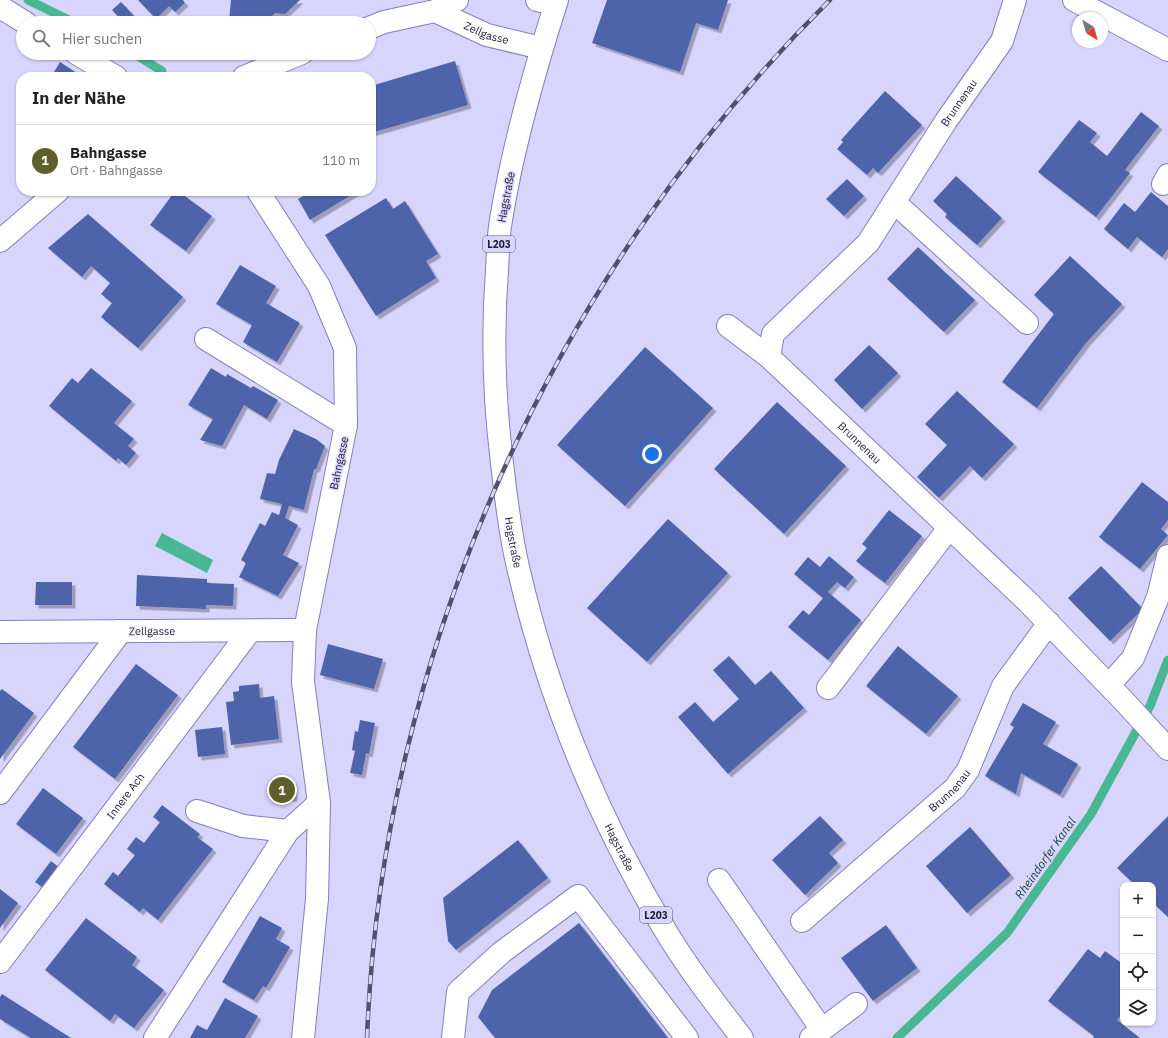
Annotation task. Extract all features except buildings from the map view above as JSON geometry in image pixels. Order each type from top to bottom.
[{"type":"street","points":[[376,25],[384,22],[435,11],[457,0]]},
{"type":"street","name":"Brunnenau","points":[[769,357],[773,334],[868,243],[946,121],[1002,41],[1015,0]]},
{"type":"street","points":[[1074,0],[1168,50]]},
{"type":"street","name":"Hagstraße","points":[[550,1],[541,48],[526,100],[500,222],[493,312],[493,368],[497,423],[508,513],[517,566],[556,701],[587,782],[621,853],[666,932],[742,1038]]},
{"type":"street","points":[[0,7],[16,17]]},
{"type":"street","name":"Zellgasse","points":[[435,11],[487,35],[541,48]]},
{"type":"street","points":[[88,60],[108,72]]},
{"type":"street","points":[[256,72],[285,60]]},
{"type":"street","points":[[0,241],[52,196]]},
{"type":"street","name":"Bahngasse","points":[[261,196],[319,286],[345,348],[346,425],[304,630],[303,682],[319,803],[316,899],[303,1038]]},
{"type":"street","points":[[894,202],[1027,323]]},
{"type":"street","name":"Brunnenau","points":[[728,326],[769,357],[1049,623],[1166,747]]},
{"type":"street","points":[[206,339],[346,425]]},
{"type":"street","points":[[828,688],[949,528]]},
{"type":"street","points":[[1115,692],[1133,658],[1158,597],[1168,556]]},
{"type":"street","name":"Brunnenau","points":[[802,921],[955,788],[968,770],[1003,686],[1049,623]]},
{"type":"street","name":"Zellgasse","points":[[0,632],[304,630]]},
{"type":"street","points":[[0,793],[121,631]]},
{"type":"street","name":"Innere Ach","points":[[0,962],[250,631]]},
{"type":"street","points":[[155,1038],[288,831],[319,803]]},
{"type":"street","points":[[197,811],[243,826],[288,831]]},
{"type":"street","points":[[719,880],[817,1034],[856,1004]]},
{"type":"street","points":[[453,1038],[458,992],[502,952],[578,896],[687,1038]]},
{"type":"shaded area","points":[[162,533],[213,560],[207,573],[155,546]]},
{"type":"waterway","points":[[28,0],[61,16]]},
{"type":"waterway","points":[[144,60],[162,71]]},
{"type":"waterway","name":"Rheindorfer Kanal","points":[[897,1038],[1007,933],[1091,814],[1150,706],[1168,660]]},
{"type":"railway","points":[[367,1038],[380,893],[407,750],[448,611],[501,476],[567,346],[644,223],[732,107],[830,0]]},
{"type":"place","name":"Bahngasse","points":[[282,790]]}]
